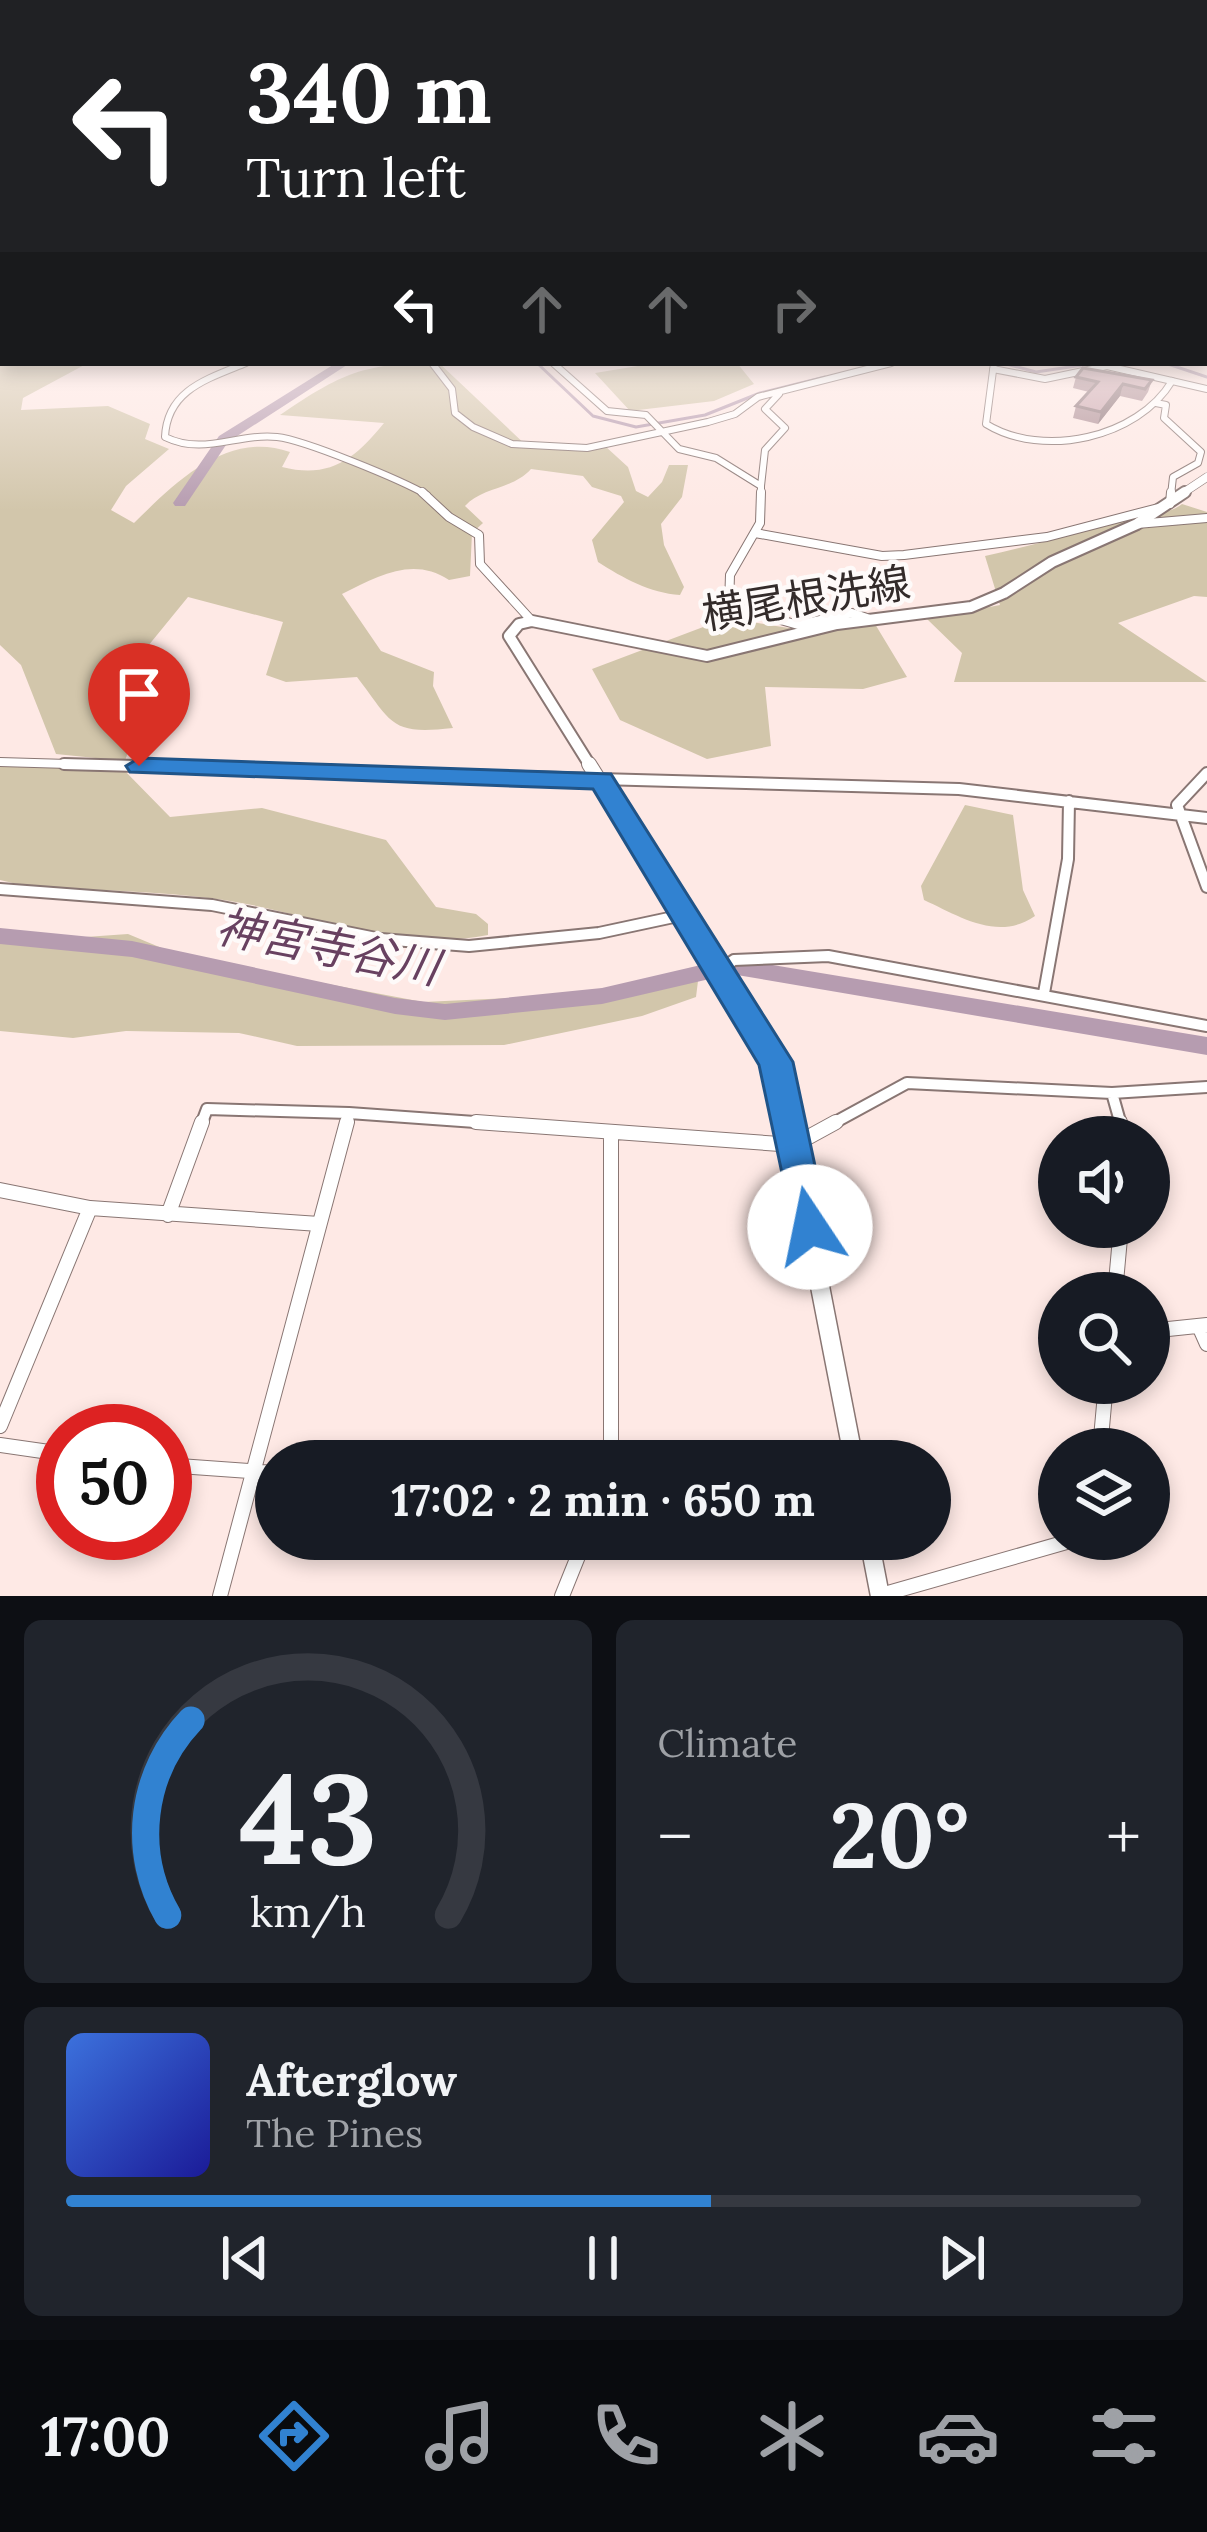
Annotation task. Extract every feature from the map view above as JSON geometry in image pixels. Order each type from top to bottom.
[{"type":"main road","name":"横尾根洗線","points":[[532,621],[706,656],[870,619],[971,607],[1004,593],[1052,562],[1137,524],[1207,477]]},
{"type":"main road","points":[[532,621],[513,628],[509,636],[513,645],[776,1062],[850,1440]]},
{"type":"main road","points":[[872,1560],[878,1596]]},
{"type":"street","points":[[239,366],[185,388],[166,418],[165,437],[181,445],[212,446],[266,437],[289,439],[408,484],[429,496],[449,518],[472,528],[478,535],[480,564],[532,621]]},
{"type":"street","points":[[434,366],[452,389],[458,417],[505,442],[576,448],[724,417],[742,404],[880,366]]},
{"type":"street","points":[[556,366],[607,411],[647,417],[680,452],[721,461],[761,486]]},
{"type":"street","points":[[1172,381],[1149,412],[1076,437],[1017,438],[986,424],[993,366],[1045,379],[1107,366],[1207,389]]},
{"type":"street","points":[[779,393],[765,409],[785,428],[765,450],[760,523],[730,575],[729,605],[798,625],[852,613],[870,619]]},
{"type":"street","points":[[755,533],[882,556],[904,555],[1048,538],[1168,506],[1173,477],[1198,463],[1202,452],[1164,418],[1166,405],[1156,403]]},
{"type":"street","points":[[1137,524],[1207,518]]},
{"type":"street","points":[[0,762],[959,789],[1207,818]]},
{"type":"street","points":[[1207,773],[1178,799],[1178,813],[1207,887]]},
{"type":"street","points":[[1044,993],[1068,859],[1069,801]]},
{"type":"street","points":[[0,889],[212,905],[381,940],[469,946],[598,933],[685,915]]},
{"type":"street","points":[[720,970],[734,960],[828,956],[1207,1026]]},
{"type":"street","points":[[168,1214],[207,1109],[349,1112],[794,1145],[907,1083],[1112,1093],[1207,1088]]},
{"type":"street","points":[[1112,1093],[1118,1116]]},
{"type":"street","points":[[220,1596],[349,1112]]},
{"type":"street","points":[[611,1132],[611,1440]]},
{"type":"street","points":[[0,1190],[90,1208],[319,1224]]},
{"type":"street","points":[[0,1426],[90,1208]]},
{"type":"street","points":[[1170,1329],[1203,1326],[1207,1344]]},
{"type":"street","points":[[0,1445],[36,1450]]},
{"type":"street","points":[[192,1467],[254,1471]]},
{"type":"street","points":[[878,1596],[1038,1550]]},
{"type":"street","points":[[562,1596],[577,1560]]},
{"type":"shaded area","points":[[0,366],[82,366],[23,398],[21,410],[108,406],[150,424],[145,439],[169,449],[126,486],[111,510],[134,523],[185,477],[224,454],[267,447],[290,452],[282,467],[299,470],[328,468],[352,456],[384,423],[280,415],[338,380],[385,366],[442,366],[529,448],[605,446],[628,467],[636,491],[648,497],[669,465],[688,465],[682,497],[661,524],[664,545],[684,587],[680,595],[627,579],[598,562],[592,540],[624,502],[621,496],[592,487],[583,476],[531,469],[465,506],[483,523],[472,533],[470,576],[449,580],[409,569],[382,575],[342,594],[381,651],[434,672],[433,686],[453,728],[416,730],[395,723],[357,677],[286,682],[266,675],[283,622],[188,597],[148,646],[154,673],[125,761],[56,754],[21,665],[0,645]]},
{"type":"shaded area","points":[[638,366],[739,366],[754,384],[714,401],[630,411],[595,373]]},
{"type":"shaded area","points":[[1182,504],[1207,512],[1207,597],[1194,596],[1118,623],[1207,682],[954,682],[962,653],[927,619],[1000,605],[985,556],[1166,512]]},
{"type":"shaded area","points":[[727,618],[820,633],[875,624],[907,677],[863,689],[765,687],[771,746],[707,759],[620,720],[592,669]]},
{"type":"shaded area","points":[[0,764],[122,768],[170,817],[262,808],[386,840],[436,907],[476,914],[488,924],[488,935],[422,939],[224,900],[30,887],[0,880]]},
{"type":"shaded area","points":[[965,805],[1013,815],[1023,890],[1035,916],[993,927],[924,900],[921,886]]},
{"type":"shaded area","points":[[128,934],[181,956],[423,1002],[555,996],[698,981],[696,997],[642,1016],[504,1045],[297,1046],[239,1033],[126,1031],[73,1038],[0,1031],[0,943]]},
{"type":"building","points":[[1083,368],[1152,380],[1145,389],[1123,384],[1101,412],[1076,406],[1098,382],[1076,377]]},
{"type":"waterway","points":[[180,503],[223,439],[339,366]]},
{"type":"waterway","points":[[540,366],[593,416],[636,427],[705,415],[760,393],[825,377]]},
{"type":"waterway","points":[[1014,366],[1036,372],[1076,366]]},
{"type":"waterway","points":[[1174,366],[1207,377]]},
{"type":"waterway","name":"神宮寺谷川","points":[[0,936],[132,949],[395,1006],[445,1012],[602,996],[731,966],[1207,1046]]},
{"type":"route","points":[[139,766],[601,780],[776,1062],[810,1227]]}]
